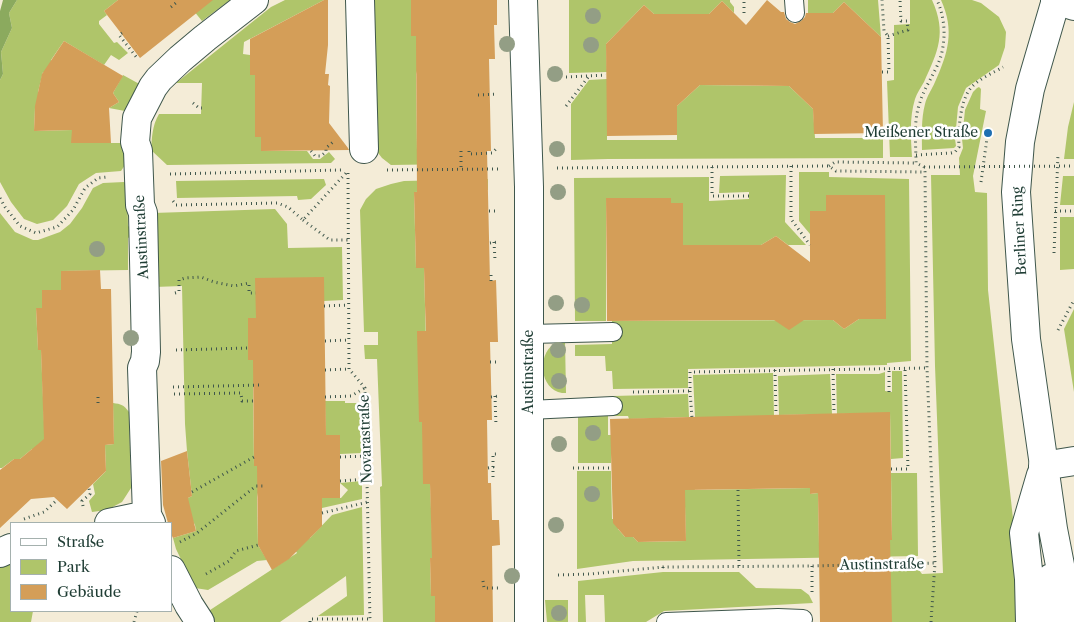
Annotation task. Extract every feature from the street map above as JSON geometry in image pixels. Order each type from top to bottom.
[{"type":"street","name":"Austinstraße","points":[[149,519],[142,368],[146,361],[143,213],[140,205],[138,151],[135,142],[137,118],[152,88],[159,79],[199,43],[254,0]]},
{"type":"street","points":[[360,0],[364,149]]},
{"type":"street","name":"Austinstraße","points":[[523,0],[530,334],[529,622]]},
{"type":"street","points":[[1056,0],[1074,6]]},
{"type":"street","name":"Berliner Ring","points":[[1056,0],[1030,89],[1020,142],[1016,192],[1026,339],[1052,529],[1071,622]]},
{"type":"street","points":[[1043,466],[1074,461]]},
{"type":"street","name":"Berliner Ring","points":[[1030,622],[1030,579],[1024,533],[1043,466]]},
{"type":"street","points":[[119,522],[149,519]]},
{"type":"street","name":"Berliner Ring","points":[[1050,622],[1052,529]]},
{"type":"street","points":[[173,557],[189,606],[197,617]]},
{"type":"lane","points":[[530,334],[613,332]]},
{"type":"lane","points":[[529,410],[619,399]]},
{"type":"lane","points":[[666,622],[778,618],[803,619]]},
{"type":"path","points":[[744,0],[744,13]]},
{"type":"path","points":[[882,0],[884,31],[888,36],[889,72],[882,72]]},
{"type":"path","points":[[888,36],[908,30],[907,21],[901,21],[900,0]]},
{"type":"path","points":[[916,163],[915,124],[920,102],[941,57],[945,34],[942,12],[936,0]]},
{"type":"path","points":[[171,7],[177,2]]},
{"type":"path","points":[[122,33],[119,36],[135,56]]},
{"type":"path","points":[[916,155],[955,152],[959,147],[958,138],[962,108],[970,89],[976,83],[1003,67]]},
{"type":"path","points":[[566,77],[606,75]]},
{"type":"path","points":[[566,106],[590,76]]},
{"type":"path","points":[[193,103],[202,108]]},
{"type":"path","points":[[461,151],[461,169]]},
{"type":"path","points":[[469,151],[469,154],[488,154]]},
{"type":"path","points":[[1054,253],[1058,154]]},
{"type":"path","points":[[384,170],[829,166],[835,162],[916,163],[924,170],[927,368],[935,563],[931,622]]},
{"type":"path","points":[[791,166],[791,219],[810,245]]},
{"type":"path","points":[[829,166],[836,171],[1074,166]]},
{"type":"path","points":[[712,167],[712,196],[749,196]]},
{"type":"path","points":[[166,174],[348,170]]},
{"type":"path","points":[[304,220],[348,170]]},
{"type":"path","points":[[325,370],[349,369],[348,170]]},
{"type":"path","points":[[0,198],[4,207],[20,226],[36,233],[57,227],[73,210],[85,188],[98,178],[114,177]]},
{"type":"path","points":[[170,198],[176,205],[277,203],[288,207],[330,240],[348,240]]},
{"type":"path","points":[[1055,211],[1074,210]]},
{"type":"path","points":[[494,242],[495,260]]},
{"type":"path","points":[[490,281],[491,274]]},
{"type":"path","points":[[179,286],[179,280],[201,277],[234,286],[249,283],[249,293],[256,292]]},
{"type":"path","points":[[1058,330],[1074,300]]},
{"type":"path","points":[[324,306],[349,305]]},
{"type":"path","points":[[325,342],[349,340]]},
{"type":"path","points":[[177,350],[248,348]]},
{"type":"path","points":[[889,368],[889,392]]},
{"type":"path","points":[[891,469],[908,468],[905,368]]},
{"type":"path","points":[[692,418],[690,372],[927,368]]},
{"type":"path","name":"Novarastraße","points":[[349,369],[365,388],[370,620]]},
{"type":"path","points":[[833,369],[834,414]]},
{"type":"path","points":[[775,370],[776,416]]},
{"type":"path","points":[[177,387],[262,385]]},
{"type":"path","points":[[325,398],[351,396],[365,388]]},
{"type":"path","points":[[619,399],[690,391]]},
{"type":"path","points":[[176,394],[241,392],[242,401],[253,401]]},
{"type":"path","points":[[98,395],[98,403]]},
{"type":"path","points":[[495,396],[496,426]]},
{"type":"path","points":[[340,457],[366,456]]},
{"type":"path","points":[[192,492],[254,457]]},
{"type":"path","points":[[493,467],[493,477]]},
{"type":"path","points":[[573,468],[611,468]]},
{"type":"path","points":[[340,481],[367,479]]},
{"type":"path","points":[[173,557],[197,533],[256,486],[264,486]]},
{"type":"path","points":[[738,490],[739,566]]},
{"type":"path","points":[[19,521],[44,512],[57,500]]},
{"type":"path","points":[[322,513],[368,502]]},
{"type":"path","points":[[197,617],[206,574],[229,561],[236,551],[258,545]]},
{"type":"path","name":"Austinstraße","points":[[529,575],[573,575],[663,567],[935,563]]},
{"type":"path","points":[[812,566],[812,593],[814,598]]},
{"type":"path","points":[[663,567],[664,572]]},
{"type":"path","points":[[310,622],[310,619],[370,620]]},
{"type":"green space","points":[[3,0],[17,0],[9,13],[12,28],[1,52],[3,74],[0,80],[0,11]]},
{"type":"green space","points":[[17,0],[118,0],[104,11],[107,15],[99,21],[99,24],[114,43],[117,42],[128,53],[119,60],[111,55],[104,65],[64,41],[51,60],[53,74],[43,72],[38,92],[43,107],[35,108],[34,131],[72,130],[72,143],[126,143],[127,162],[121,171],[96,173],[79,184],[67,206],[53,220],[37,224],[24,219],[11,202],[0,182],[0,80],[3,74],[1,52],[12,28],[9,13]]},
{"type":"green space","points":[[185,0],[230,0],[202,21]]},
{"type":"green space","points":[[285,0],[324,0],[244,42],[243,54],[250,55],[250,75],[255,75],[255,137],[261,137],[261,151],[307,151],[313,159],[320,159],[329,152],[335,159],[331,163],[167,165],[151,150],[154,127],[159,114],[201,114],[202,83],[176,83],[271,7]]},
{"type":"green space","points":[[373,0],[411,0],[411,36],[429,36],[416,74],[417,151],[456,164],[391,165],[375,149]]},
{"type":"green space","points":[[569,0],[730,0],[734,7],[734,13],[722,1],[709,14],[654,14],[644,5],[606,44],[607,72],[569,73]]},
{"type":"green space","points":[[808,0],[878,0],[881,37],[844,2],[833,13],[808,13]]},
{"type":"green space","points":[[910,0],[932,0],[939,22],[939,42],[933,61],[913,106],[911,128],[912,157],[890,157],[887,81],[894,80],[894,25],[910,24]]},
{"type":"green space","points":[[941,0],[972,0],[981,3],[999,17],[1006,32],[1005,47],[999,65],[966,88],[958,107],[956,146],[954,148],[922,150],[922,121],[925,104],[940,71],[948,42],[948,22]]},
{"type":"green space","points":[[123,75],[143,86],[125,111],[109,108],[119,102],[113,93]]},
{"type":"green space","points":[[607,79],[607,140],[677,140],[677,106],[700,85],[789,86],[813,109],[815,138],[883,138],[883,158],[571,160],[571,104],[589,80]]},
{"type":"green space","points":[[979,87],[981,89],[980,109],[986,111],[973,176],[975,192],[987,193],[988,290],[1021,592],[1021,622],[892,622],[828,571],[919,570],[922,574],[943,573],[935,366],[931,175],[960,175],[959,158],[963,148],[965,110],[973,92]]},
{"type":"green space","points":[[1074,102],[1074,159],[1064,159],[1068,127]]},
{"type":"green space","points":[[799,172],[829,172],[829,177],[909,179],[911,361],[887,363],[887,365],[688,369],[688,388],[613,389],[612,371],[606,371],[605,356],[575,356],[575,345],[612,344],[612,321],[833,320],[844,329],[859,319],[885,195],[826,195],[826,211],[810,211],[810,234],[799,221]]},
{"type":"green space","points":[[786,175],[785,222],[806,245],[788,245],[776,236],[761,245],[683,245],[683,203],[671,203],[670,198],[606,198],[606,321],[575,321],[574,178],[709,177],[709,201],[749,199],[749,192],[719,193],[720,176]]},
{"type":"green space","points":[[1063,176],[1074,176],[1074,205],[1060,205]]},
{"type":"green space","points":[[324,179],[326,185],[311,199],[298,200],[297,196],[177,198],[176,181]]},
{"type":"green space","points":[[488,179],[488,190],[414,192],[416,268],[424,268],[427,380],[419,422],[456,421],[423,484],[430,484],[433,558],[430,558],[431,595],[435,596],[435,622],[383,622],[380,487],[382,486],[377,359],[365,359],[364,345],[378,345],[378,332],[364,332],[360,210],[366,199],[376,189],[391,184],[404,181]]},
{"type":"green space","points":[[124,182],[127,185],[128,226],[135,233],[128,238],[128,270],[61,271],[61,290],[42,291],[42,308],[36,308],[38,349],[41,350],[45,446],[41,450],[32,449],[20,459],[14,459],[0,468],[0,213],[15,232],[33,240],[38,240],[60,232],[70,224],[93,188],[103,183]]},
{"type":"green space","points":[[275,209],[287,224],[288,248],[342,247],[343,300],[324,301],[324,277],[256,318],[248,318],[249,360],[262,360],[253,388],[254,466],[264,466],[257,497],[258,545],[267,560],[257,561],[208,590],[195,588],[176,549],[173,538],[196,531],[195,525],[182,501],[192,496],[185,424],[182,286],[154,287],[153,213]]},
{"type":"green space","points":[[1060,217],[1074,217],[1074,269],[1060,270]]},
{"type":"green space","points":[[1074,309],[1074,392],[1064,329]]},
{"type":"green space","points":[[565,340],[566,393],[558,392],[551,388],[544,375],[543,367],[546,352],[551,346]]},
{"type":"green space","points":[[892,371],[902,371],[903,458],[891,459],[890,413],[837,414],[836,374],[879,374],[885,372],[885,391],[892,392]]},
{"type":"green space","points":[[773,373],[774,416],[695,418],[693,375]]},
{"type":"green space","points":[[830,374],[832,414],[779,415],[778,376]]},
{"type":"green space","points":[[688,394],[689,417],[629,419],[628,416],[613,416],[613,396]]},
{"type":"green space","points":[[325,401],[361,403],[362,453],[340,454],[326,435]]},
{"type":"green space","points":[[113,403],[122,405],[129,412],[131,488],[122,502],[107,510],[92,512],[89,501],[95,494],[93,484],[106,471],[105,445],[114,444]]},
{"type":"green space","points":[[608,416],[608,435],[611,435],[611,463],[578,463],[578,417]]},
{"type":"green space","points":[[577,471],[611,471],[612,519],[618,519],[618,529],[625,537],[633,537],[638,542],[686,541],[685,506],[678,487],[694,486],[695,490],[810,488],[810,494],[818,493],[819,544],[859,540],[892,540],[891,473],[917,473],[918,556],[633,561],[577,569]]},
{"type":"green space","points":[[362,481],[362,499],[322,508],[321,498],[341,498],[348,490],[340,483]]},
{"type":"green space","points":[[362,507],[364,615],[318,616],[347,596],[346,576],[280,622],[213,622],[207,612],[297,553],[290,542],[310,538],[332,515]]},
{"type":"green space","points":[[10,561],[10,612],[33,612],[31,622],[0,622],[0,566]]},
{"type":"green space","points":[[663,572],[739,572],[756,588],[801,589],[809,595],[813,603],[664,611],[646,622],[605,622],[604,595],[585,595],[586,622],[578,622],[578,581]]},
{"type":"green space","points":[[545,600],[568,600],[568,622],[547,622]]},
{"type":"building","points":[[118,0],[213,0],[140,58],[104,11]]},
{"type":"building","points":[[324,0],[328,0],[328,45],[325,74],[329,74],[328,85],[330,86],[329,123],[349,150],[261,151],[261,137],[255,137],[255,75],[250,75],[250,39]]},
{"type":"building","points":[[411,0],[497,0],[497,25],[494,25],[495,59],[489,59],[491,151],[487,151],[490,281],[496,280],[498,342],[490,342],[492,420],[487,420],[488,483],[491,483],[492,520],[499,520],[500,545],[492,546],[493,622],[435,622],[435,596],[431,596],[430,484],[423,484],[422,422],[419,422],[417,331],[426,331],[424,268],[416,268],[414,192],[417,192],[416,36],[411,36]]},
{"type":"building","points":[[767,0],[781,12],[784,12],[786,19],[795,24],[805,17],[806,13],[833,13],[844,2],[881,37],[883,133],[814,134],[813,109],[789,86],[700,85],[677,106],[677,135],[607,136],[606,44],[644,5],[654,14],[709,14],[722,1],[746,25]]},
{"type":"building","points":[[64,41],[123,76],[113,93],[119,102],[109,108],[111,143],[71,143],[72,130],[34,131],[35,106],[42,74]]},
{"type":"building","points":[[826,195],[885,195],[886,319],[859,319],[844,329],[833,320],[804,320],[789,330],[774,320],[607,321],[606,198],[671,198],[671,203],[683,203],[683,245],[761,245],[776,236],[810,262],[810,211],[826,211]]},
{"type":"building","points":[[100,270],[101,289],[111,289],[114,444],[105,445],[106,471],[67,509],[54,497],[31,499],[0,528],[0,470],[14,459],[20,459],[44,439],[41,350],[38,350],[36,308],[42,308],[42,290],[61,290],[61,271]]},
{"type":"building","points":[[324,277],[326,435],[340,435],[340,498],[322,498],[322,526],[289,559],[272,570],[258,545],[257,466],[254,466],[253,360],[248,360],[248,318],[256,318],[255,278]]},
{"type":"building","points":[[890,412],[892,622],[820,622],[818,493],[810,494],[810,488],[685,490],[686,541],[638,542],[633,537],[625,537],[613,523],[610,419]]},
{"type":"building","points":[[187,451],[192,496],[188,498],[196,531],[173,538],[172,536],[172,522],[168,522],[163,505],[161,461]]},
{"type":"place","name":"Meißener Straße","points":[[988,133]]}]
